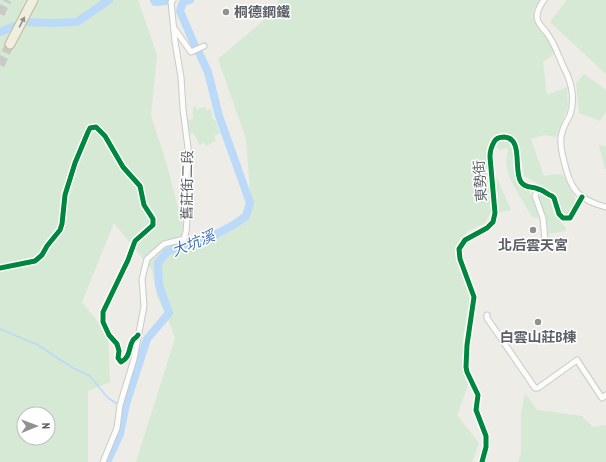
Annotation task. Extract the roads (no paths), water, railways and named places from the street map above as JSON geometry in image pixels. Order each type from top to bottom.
[{"type":"highway","points":[[10,44],[33,0]]},
{"type":"street","name":"舊莊街二段","points":[[103,462],[117,428],[120,403],[134,359],[144,306],[142,279],[148,259],[164,244],[184,239],[186,231],[185,193],[188,148],[181,77],[171,2],[173,0]]},
{"type":"street","points":[[544,0],[538,11],[537,17],[554,44],[560,62],[566,71],[572,93],[573,105],[561,135],[561,147],[570,183],[582,197],[606,207]]},
{"type":"street","points":[[174,27],[190,52],[204,46]]},
{"type":"street","points":[[0,268],[35,261],[42,255],[47,246],[60,230],[65,195],[75,164],[90,128],[96,127],[105,136],[123,167],[140,186],[144,205],[153,219],[153,225],[135,241],[128,260],[103,312],[103,322],[110,335],[118,344],[118,358],[120,362],[128,356],[133,340],[138,336]]},
{"type":"street","name":"東勢街","points":[[482,462],[486,447],[486,436],[476,410],[478,395],[466,367],[467,345],[474,297],[460,260],[459,249],[465,240],[487,228],[493,222],[495,213],[490,148],[499,137],[507,137],[512,141],[516,146],[518,173],[521,182],[526,187],[538,188],[554,198],[559,214],[563,218],[570,218],[582,197]]},
{"type":"street","points":[[538,188],[535,196],[543,218],[545,240]]},
{"type":"street","points":[[487,315],[487,318],[535,388],[538,388],[577,360],[604,397]]},
{"type":"waterway","points":[[25,22],[77,22],[109,0]]},
{"type":"waterway","points":[[154,0],[155,2],[166,1]]},
{"type":"waterway","name":"大坑溪","points":[[190,0],[183,2],[180,11],[195,46]]},
{"type":"waterway","points":[[0,32],[14,26]]},
{"type":"waterway","name":"大坑溪","points":[[107,462],[120,434],[126,404],[147,339],[169,313],[159,285],[158,263],[167,252],[186,244],[209,238],[235,224],[246,216],[250,203],[219,116],[208,72],[199,53]]},
{"type":"waterway","points":[[0,329],[38,345],[73,368],[90,376],[108,398],[116,403]]},
{"type":"tunnel","points":[[0,14],[7,0]]},
{"type":"tunnel","points":[[0,65],[10,44]]},
{"type":"place","name":"桐德鋼鐵","points":[[226,12]]},
{"type":"place","name":"北后雲天宮","points":[[533,230]]},
{"type":"place","name":"白雲山莊B棟","points":[[538,322]]}]
